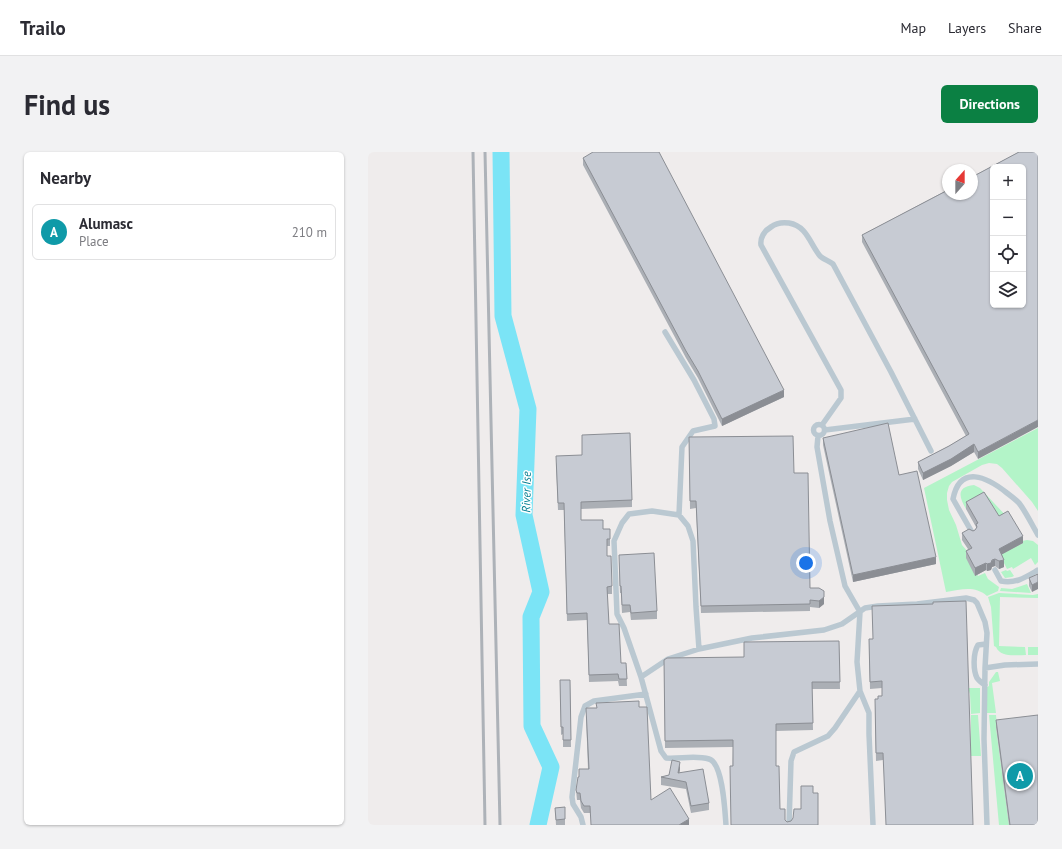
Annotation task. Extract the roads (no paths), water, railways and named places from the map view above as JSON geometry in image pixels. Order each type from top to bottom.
[{"type":"lane","points":[[818,436],[823,434],[823,428],[841,398],[841,390],[761,245],[764,233],[772,226],[783,222],[795,224],[801,228],[807,234],[821,258],[828,260],[833,264],[891,372],[931,451]]},
{"type":"lane","points":[[666,332],[694,380],[714,419],[715,426],[693,432],[682,447],[679,515],[688,526],[693,541],[699,649]]},
{"type":"lane","points":[[818,436],[814,433],[813,429],[816,425],[823,428],[915,419]]},
{"type":"lane","points":[[818,436],[817,447],[830,521],[845,586],[860,612],[857,662],[860,691],[869,713],[873,825]]},
{"type":"lane","points":[[973,534],[953,499],[958,485],[964,479],[982,477],[1019,503],[1038,535]]},
{"type":"lane","points":[[679,515],[652,511],[629,514],[622,523],[614,541],[617,614],[624,628],[641,677],[661,751],[666,758],[675,759],[702,757],[711,760],[716,764],[725,799],[726,825]]},
{"type":"lane","points":[[995,570],[1001,581],[1010,583],[1038,570]]},
{"type":"lane","points":[[641,677],[668,658],[699,649],[752,638],[824,630],[842,624],[865,608],[966,598],[974,600],[981,610],[987,633],[984,739],[987,825]]},
{"type":"lane","points":[[985,685],[978,679],[975,672],[975,650],[978,645],[986,644]]},
{"type":"lane","points":[[985,668],[1005,665],[1038,664]]},
{"type":"lane","points":[[789,825],[791,761],[794,752],[828,736],[860,691]]},
{"type":"lane","points":[[583,825],[581,817],[573,804],[572,797],[581,716],[585,706],[594,701],[646,694]]},
{"type":"waterway","name":"River Ise","points":[[501,152],[503,316],[528,409],[524,515],[541,592],[531,617],[532,726],[551,767],[538,825]]},
{"type":"railway","points":[[473,152],[485,825]]},
{"type":"railway","points":[[485,152],[500,825]]},
{"type":"place","name":"Alumasc","points":[[1020,776]]}]
